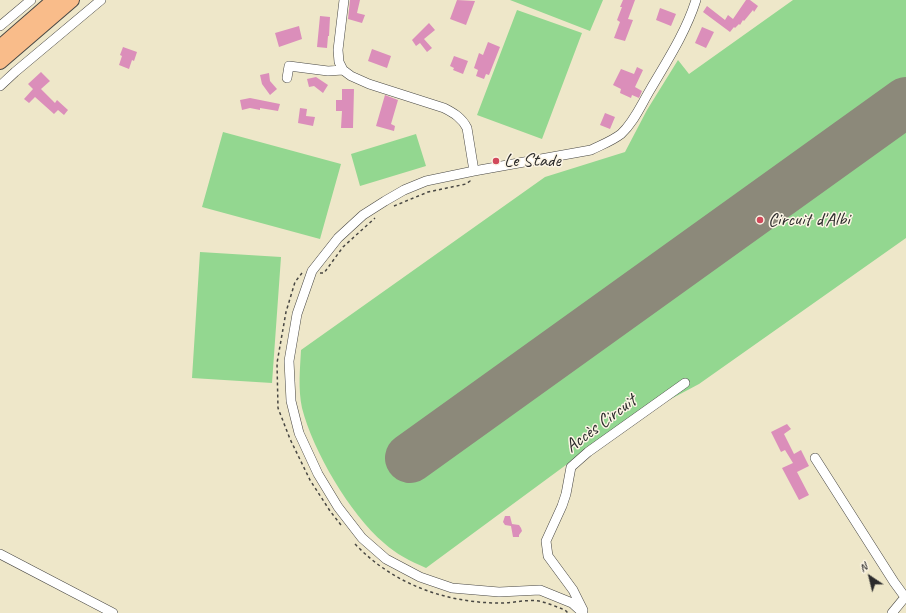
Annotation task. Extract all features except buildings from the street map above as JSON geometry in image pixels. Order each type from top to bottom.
[{"type":"highway","points":[[0,47],[54,0]]},
{"type":"highway","points":[[0,62],[72,0]]},
{"type":"street","points":[[0,26],[31,0]]},
{"type":"street","points":[[0,86],[101,0]]},
{"type":"street","points":[[344,0],[338,50],[338,62],[343,70],[351,76],[369,84],[450,110],[455,113],[464,123],[471,171]]},
{"type":"street","points":[[584,613],[572,603],[540,590],[499,592],[452,588],[420,577],[386,560],[362,538],[338,507],[318,474],[299,433],[291,401],[289,362],[297,314],[311,273],[338,238],[363,215],[384,201],[404,190],[426,181],[471,171],[591,150],[620,134],[630,124],[690,20],[696,0]]},
{"type":"street","points":[[286,78],[289,66],[328,71],[343,70]]},
{"type":"street","name":"Accès Circuit","points":[[584,613],[573,590],[548,556],[546,540],[562,506],[571,467],[588,452],[685,383]]},
{"type":"street","points":[[815,458],[894,582],[906,596],[892,613]]},
{"type":"street","points":[[0,554],[113,613]]},
{"type":"path","points":[[388,208],[428,192],[466,184],[470,181],[471,171]]},
{"type":"path","points":[[343,528],[310,480],[290,439],[278,408],[277,363],[286,312],[295,282],[301,272],[324,273],[343,247],[367,224],[378,216]]},
{"type":"path","points":[[352,540],[381,567],[406,582],[432,592],[454,598],[496,603],[538,601],[565,610],[568,613]]},
{"type":"green space","points":[[510,0],[603,0],[590,31]]},
{"type":"green space","points":[[793,0],[906,0],[906,238],[699,384],[652,409],[589,448],[426,568],[393,551],[371,531],[358,516],[334,481],[315,443],[307,425],[302,408],[300,386],[301,350],[545,177],[625,152],[647,110],[678,60],[689,74]],"holes":[[[630,279],[651,306],[420,472],[400,443]]]},
{"type":"green space","points":[[517,10],[582,33],[542,139],[477,115]]},
{"type":"green space","points":[[223,132],[341,164],[320,239],[202,207]]},
{"type":"green space","points":[[416,134],[426,166],[360,186],[351,154]]},
{"type":"green space","points":[[200,252],[281,257],[272,383],[192,378]]},
{"type":"runway","points":[[410,458],[906,102]]},
{"type":"place","name":"Le Stade","points":[[496,161]]},
{"type":"place","name":"Circuit d'Albi","points":[[760,220]]}]
